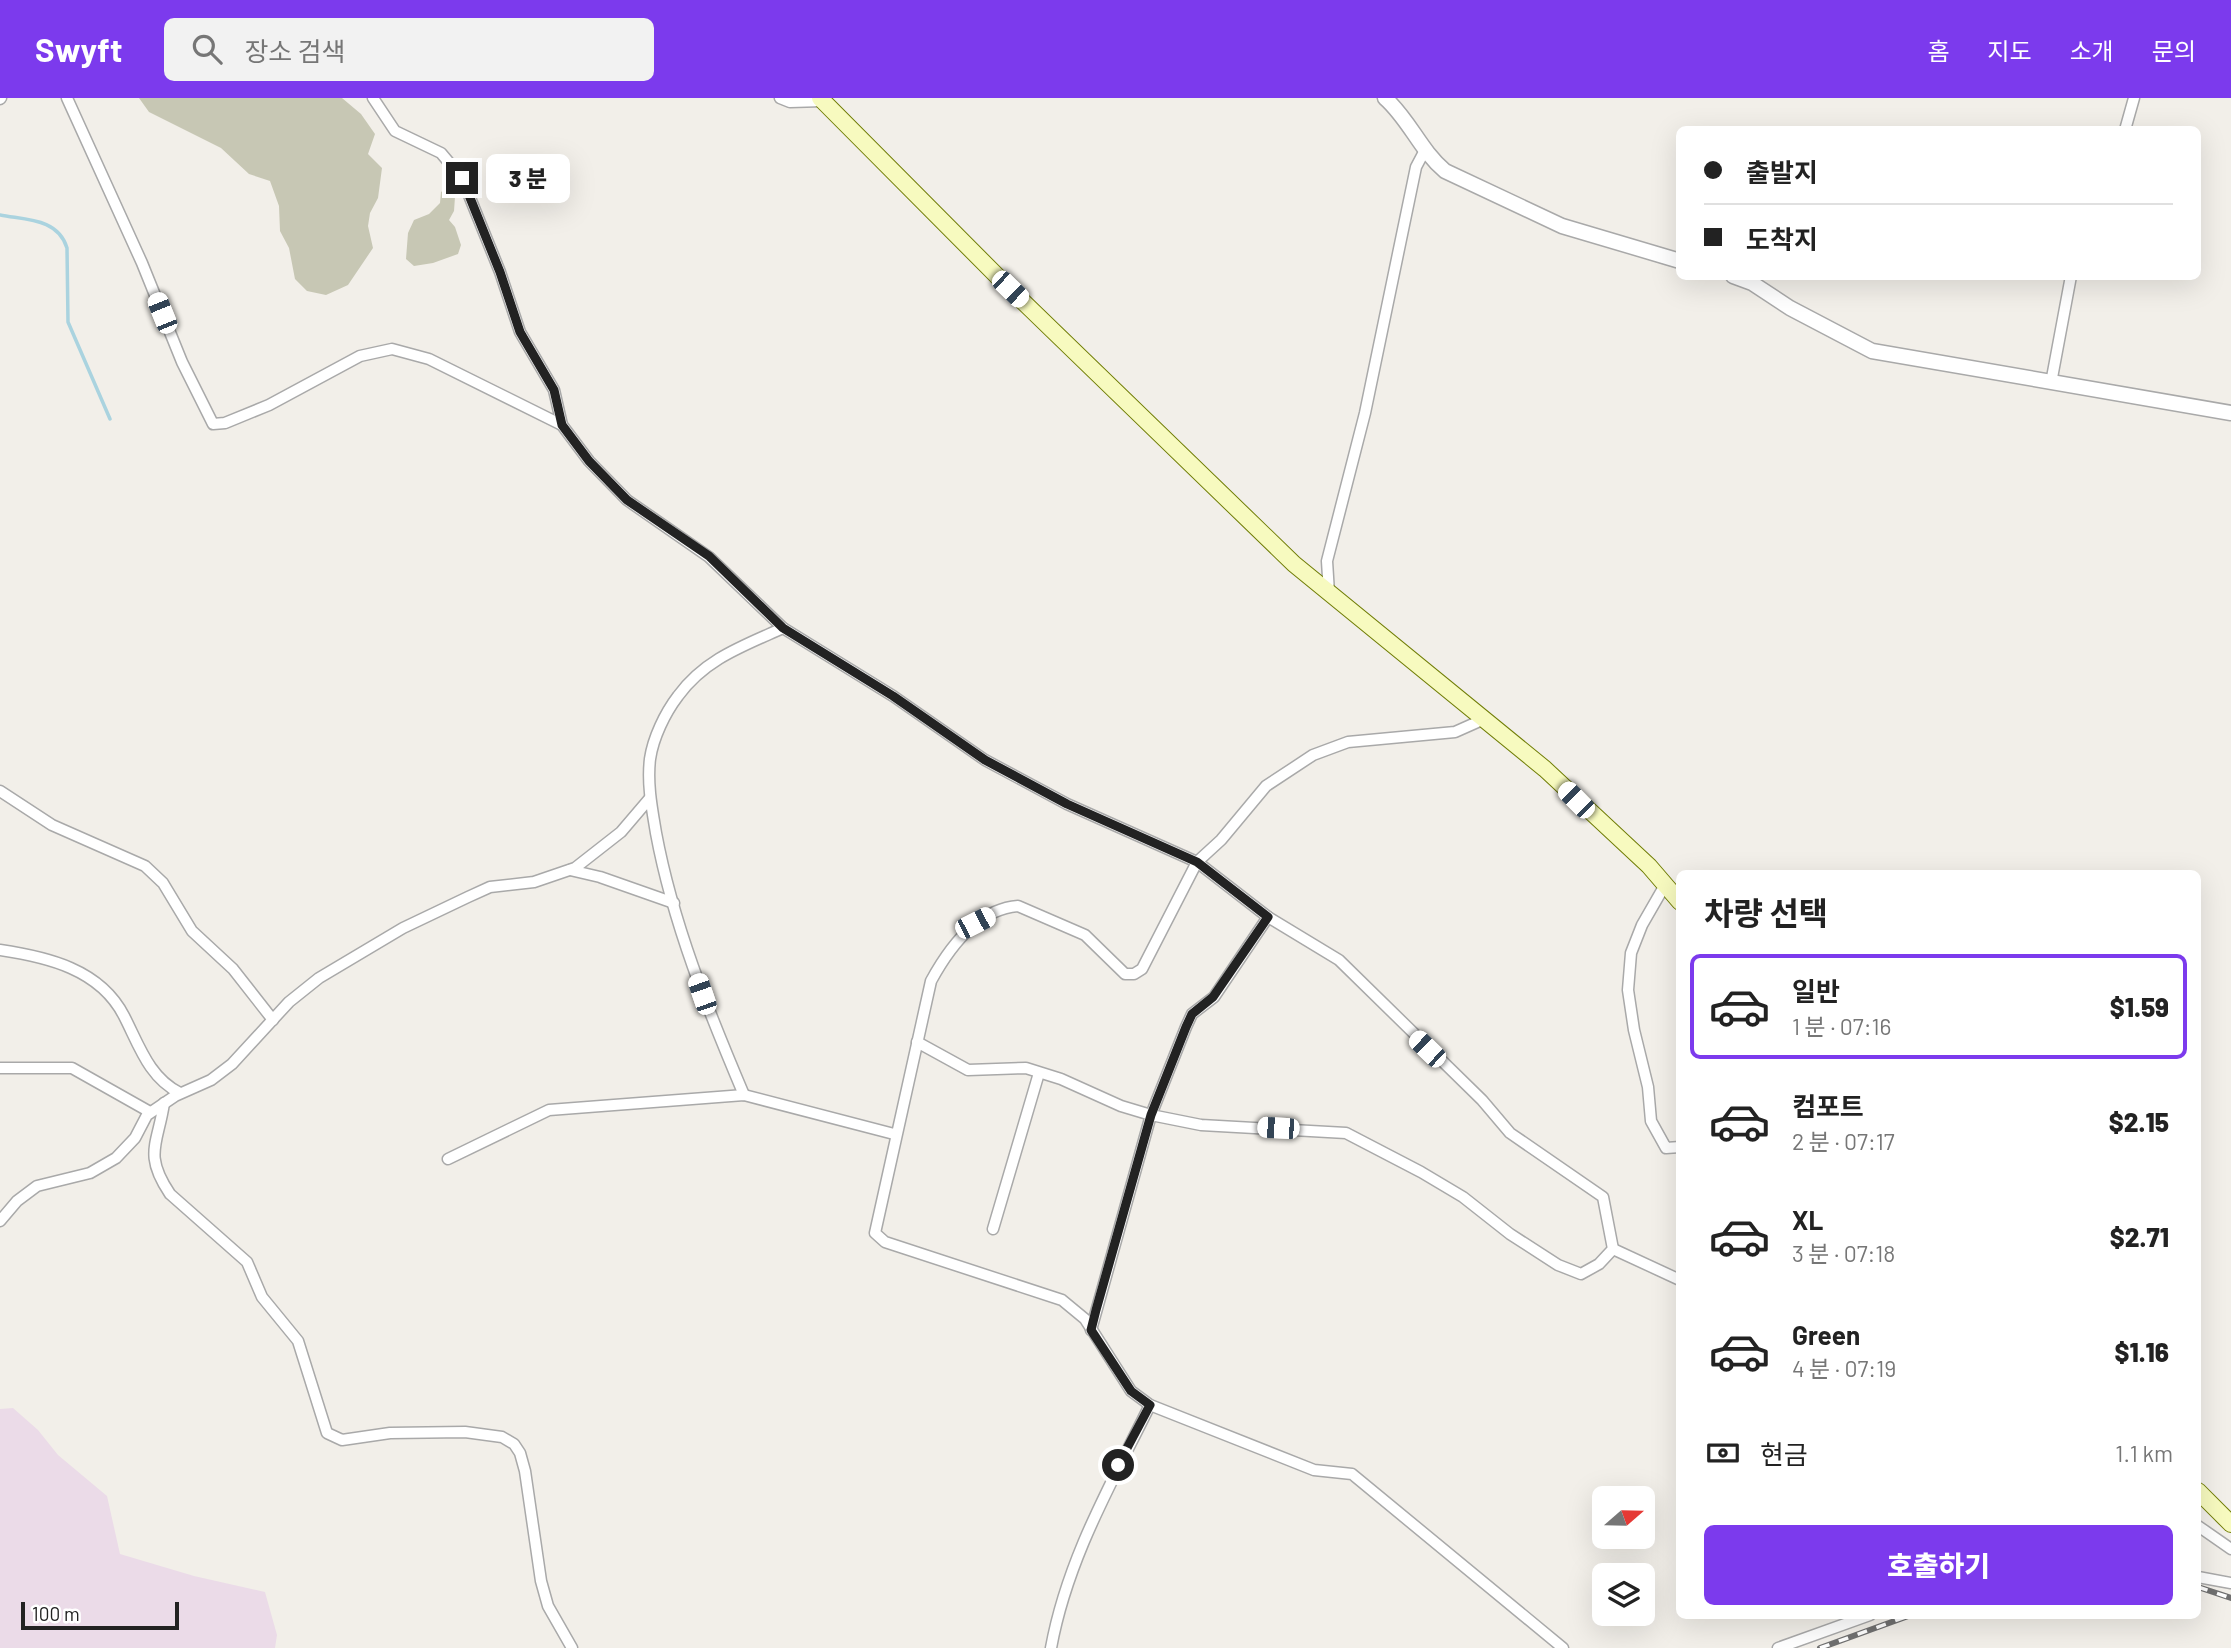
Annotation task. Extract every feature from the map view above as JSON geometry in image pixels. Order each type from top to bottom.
[{"type":"main road","points":[[821,100],[1077,355],[1294,564],[1545,769],[1676,897]]},
{"type":"main road","points":[[2201,1494],[2231,1524]]},
{"type":"street","points":[[67,98],[142,263],[182,362],[214,424],[225,423],[269,405],[360,356],[392,349],[429,359],[562,425]]},
{"type":"street","points":[[373,98],[395,131],[441,153],[462,178],[500,272],[520,332],[554,390],[562,425],[589,461],[627,500],[709,556],[783,628],[893,696],[985,760],[1067,804],[1197,862],[1268,917],[1339,960],[1482,1100],[1510,1133],[1603,1197],[1613,1249]]},
{"type":"street","points":[[780,98],[790,102],[821,100]]},
{"type":"street","points":[[1385,98],[1403,117],[1425,150],[1445,171],[1550,221],[1676,260]]},
{"type":"street","points":[[2126,126],[2134,98]]},
{"type":"street","points":[[1329,593],[1327,561],[1364,413],[1416,167],[1425,150]]},
{"type":"street","points":[[1744,280],[1790,308],[1872,351],[2231,413]]},
{"type":"street","points":[[2051,383],[2070,280]]},
{"type":"street","points":[[744,1095],[702,994],[674,903],[650,798],[650,757],[660,728],[679,694],[695,676],[729,651],[783,628]]},
{"type":"street","points":[[1482,720],[1455,732],[1348,742],[1313,755],[1256,794],[1221,840],[1197,862],[1142,969],[1134,974],[1125,974],[1086,935],[1018,906],[1009,906],[975,923],[943,958],[931,981],[894,1134],[875,1233],[879,1238],[1062,1300],[1084,1319],[1131,1391],[1150,1405],[1314,1470],[1352,1474],[1563,1648]]},
{"type":"street","points":[[0,792],[52,825],[151,871],[163,883],[192,931],[233,969],[273,1020]]},
{"type":"street","points":[[0,1221],[17,1201],[37,1186],[90,1173],[116,1158],[135,1138],[150,1112],[180,1093],[211,1080],[232,1064],[289,1002],[319,978],[432,913],[490,887],[534,882],[570,870],[621,832],[650,798]]},
{"type":"street","points":[[570,870],[618,883],[674,903]]},
{"type":"street","points":[[1665,885],[1642,925],[1631,953],[1628,990],[1634,1030],[1648,1087],[1651,1121],[1666,1148],[1676,1147]]},
{"type":"street","points":[[1091,1330],[1151,1115],[1192,1014],[1213,997],[1268,917]]},
{"type":"street","points":[[0,950],[61,963],[97,983],[117,1005],[150,1067],[162,1081],[180,1093]]},
{"type":"street","points":[[917,1041],[968,1070],[1026,1068],[1121,1106],[1151,1115],[1201,1125],[1346,1133],[1463,1197],[1510,1234],[1558,1265],[1581,1274],[1599,1264],[1613,1249]]},
{"type":"street","points":[[0,1068],[72,1068],[150,1112]]},
{"type":"street","points":[[993,1229],[1040,1073]]},
{"type":"street","points":[[448,1159],[549,1110],[744,1095],[894,1134]]},
{"type":"street","points":[[164,1103],[152,1155],[160,1180],[170,1194],[247,1262],[267,1303],[298,1341],[327,1433],[342,1440],[409,1432],[484,1433],[502,1437],[518,1450],[525,1471],[541,1581],[548,1606],[572,1648]]},
{"type":"street","points":[[1613,1249],[1676,1278]]},
{"type":"street","points":[[1051,1648],[1064,1595],[1084,1538],[1150,1405]]},
{"type":"street","points":[[2201,1529],[2231,1549]]},
{"type":"street","points":[[2201,1578],[2231,1583]]},
{"type":"street","points":[[1778,1648],[1859,1619]]},
{"type":"shaded area","points":[[139,98],[342,98],[361,114],[375,134],[368,154],[382,168],[378,198],[370,213],[368,226],[373,248],[348,285],[326,295],[307,291],[295,279],[289,248],[280,231],[279,206],[270,181],[249,174],[221,148],[149,112]]},
{"type":"shaded area","points":[[444,190],[455,197],[454,211],[449,220],[455,227],[461,245],[458,254],[433,263],[414,266],[406,259],[408,233],[414,220],[429,214],[440,203],[441,192]]},
{"type":"shaded area","points":[[13,1408],[38,1430],[58,1455],[107,1496],[120,1554],[194,1576],[265,1592],[277,1635],[275,1648],[0,1648],[0,1409]]},
{"type":"waterway","points":[[0,215],[40,222],[63,238],[67,248],[68,322],[110,419]]},
{"type":"railway","points":[[2201,1588],[2231,1598]]},
{"type":"railway","points":[[1820,1648],[1900,1619]]},
{"type":"route","points":[[462,178],[500,272],[520,332],[554,390],[562,425],[589,461],[627,500],[709,556],[783,628],[893,696],[985,760],[1067,804],[1197,862],[1268,917],[1231,973],[1213,997],[1192,1014],[1186,1027],[1151,1115],[1096,1310],[1091,1330],[1131,1391],[1150,1405],[1118,1465]]}]
